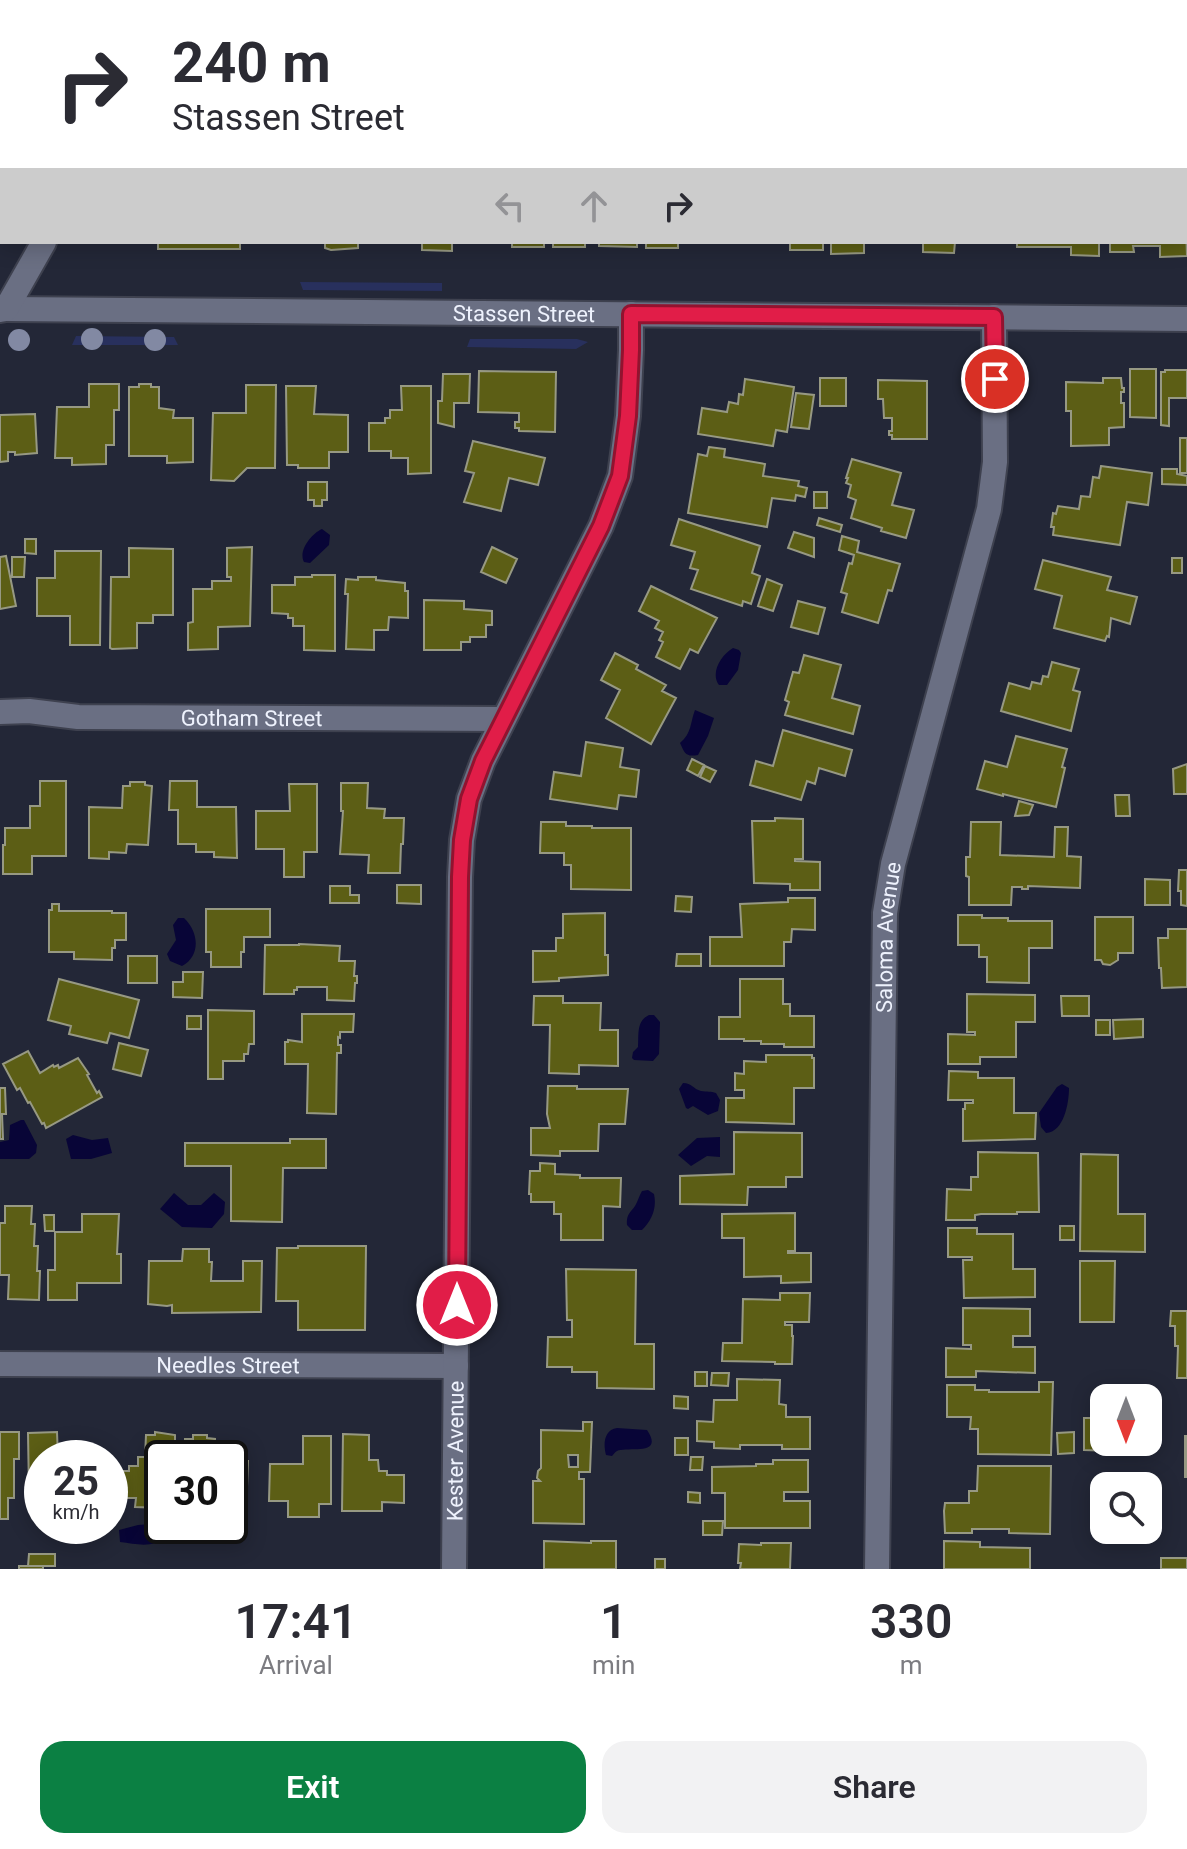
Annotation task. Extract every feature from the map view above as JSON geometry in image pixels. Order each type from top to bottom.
[{"type":"street","points":[[3,310],[43,244]]},
{"type":"street","name":"Stassen Street","points":[[3,310],[1187,319]]},
{"type":"street","name":"Kester Avenue","points":[[454,1569],[462,840],[469,799],[483,761],[601,526],[620,476],[628,416],[631,314]]},
{"type":"street","name":"Saloma Avenue","points":[[877,1569],[885,913],[893,864],[989,509],[995,462],[994,317]]},
{"type":"street","name":"Gotham Street","points":[[0,712],[29,711],[78,717],[503,719]]},
{"type":"street","name":"Needles Street","points":[[0,1364],[456,1366]]},
{"type":"shaded area","points":[[300,282],[442,283],[442,291],[303,290]]},
{"type":"shaded area","points":[[76,336],[174,337],[178,345],[72,345]]},
{"type":"shaded area","points":[[470,339],[577,339],[588,342],[576,349],[467,347]]},
{"type":"shaded area","points":[[322,529],[330,535],[329,545],[310,563],[304,562],[307,543]]},
{"type":"shaded area","points":[[733,648],[741,653],[738,670],[727,685],[719,685],[716,675],[718,665]]},
{"type":"shaded area","points":[[695,710],[714,718],[698,755],[691,756],[680,743],[689,732]]},
{"type":"shaded area","points":[[178,918],[184,918],[189,924],[196,944],[192,956],[182,966],[170,961],[167,954],[176,940],[173,925]]},
{"type":"shaded area","points":[[649,1015],[654,1015],[660,1022],[659,1054],[653,1061],[634,1060],[640,1025]]},
{"type":"shaded area","points":[[683,1083],[701,1091],[716,1093],[720,1100],[718,1111],[708,1115],[693,1106],[686,1108],[679,1089]]},
{"type":"shaded area","points":[[1062,1084],[1069,1088],[1064,1116],[1057,1128],[1046,1133],[1041,1127],[1039,1113]]},
{"type":"shaded area","points":[[24,1120],[37,1145],[36,1153],[29,1159],[0,1159],[0,1142],[9,1140],[10,1125]]},
{"type":"shaded area","points":[[73,1135],[92,1140],[108,1138],[112,1153],[91,1159],[71,1159],[66,1139]]},
{"type":"shaded area","points":[[720,1137],[720,1157],[707,1156],[691,1166],[678,1155],[697,1138]]},
{"type":"shaded area","points":[[648,1190],[654,1194],[653,1214],[642,1230],[632,1230],[627,1225],[628,1216],[642,1191]]},
{"type":"shaded area","points":[[174,1193],[188,1205],[201,1205],[214,1193],[225,1202],[224,1214],[212,1228],[182,1227],[160,1209]]},
{"type":"shaded area","points":[[617,1428],[647,1430],[651,1444],[642,1449],[606,1455],[606,1438],[609,1432]]},
{"type":"shaded area","points":[[144,1525],[144,1544],[128,1543],[128,1528]]},
{"type":"building","points":[[158,244],[240,244],[240,249],[158,249]]},
{"type":"building","points":[[325,244],[358,244],[358,248],[325,248]]},
{"type":"building","points":[[422,244],[452,244],[452,251],[422,250]]},
{"type":"building","points":[[512,244],[544,244],[544,247],[512,247]]},
{"type":"building","points":[[553,244],[585,244],[585,247],[553,247]]},
{"type":"building","points":[[599,244],[637,244],[637,247]]},
{"type":"building","points":[[646,244],[678,244],[678,248],[646,248]]},
{"type":"building","points":[[790,244],[823,244],[823,250],[790,250]]},
{"type":"building","points":[[831,244],[864,244],[864,253],[831,254]]},
{"type":"building","points":[[923,244],[955,244],[954,253],[923,252]]},
{"type":"building","points":[[1017,244],[1099,244],[1099,256],[1071,255],[1071,247],[1017,247]]},
{"type":"building","points":[[1110,244],[1187,244],[1187,256],[1160,257],[1160,246],[1133,246],[1134,252],[1110,252]]},
{"type":"building","points":[[1130,369],[1156,369],[1156,418],[1130,417]]},
{"type":"building","points":[[1187,370],[1187,398],[1169,398],[1169,426],[1161,425],[1161,372]]},
{"type":"building","points":[[479,371],[556,372],[555,432],[519,431],[515,428],[515,422],[519,422],[519,413],[478,412]]},
{"type":"building","points":[[443,374],[470,374],[469,403],[454,403],[454,427],[438,423]]},
{"type":"building","points":[[820,378],[846,378],[846,406],[820,406]]},
{"type":"building","points":[[1103,378],[1121,378],[1124,427],[1109,428],[1109,445],[1071,446],[1071,411],[1066,411],[1066,382],[1103,383]]},
{"type":"building","points":[[745,379],[794,387],[787,432],[776,430],[773,446],[698,434],[702,408],[727,412],[729,402],[738,404],[739,394],[743,395]]},
{"type":"building","points":[[878,380],[927,381],[927,439],[892,439],[889,431],[892,431],[892,418],[884,418],[883,399],[878,399]]},
{"type":"building","points":[[89,384],[119,384],[119,410],[114,410],[114,445],[106,445],[106,464],[72,465],[72,458],[55,458],[57,407],[89,407]]},
{"type":"building","points":[[139,384],[159,387],[159,408],[174,410],[173,418],[193,418],[193,462],[167,463],[167,456],[129,456],[129,387],[139,387]]},
{"type":"building","points":[[246,385],[276,385],[275,468],[247,468],[234,481],[211,480],[213,413],[246,413]]},
{"type":"building","points":[[286,386],[316,386],[314,414],[348,415],[348,452],[329,452],[329,468],[287,465]]},
{"type":"building","points":[[401,386],[431,386],[431,473],[408,474],[408,458],[391,458],[391,451],[369,451],[369,423],[385,423],[385,418],[390,418],[390,410],[402,410]]},
{"type":"building","points":[[796,393],[814,395],[809,429],[791,427]]},
{"type":"building","points":[[35,414],[37,453],[15,455],[15,452],[8,452],[8,461],[0,462],[0,415]]},
{"type":"building","points":[[1180,438],[1187,438],[1187,473],[1180,473]]},
{"type":"building","points":[[473,441],[545,458],[538,485],[509,478],[501,511],[464,502],[474,473],[465,471]]},
{"type":"building","points":[[709,447],[725,449],[724,457],[765,464],[763,476],[799,481],[798,486],[807,488],[805,497],[796,495],[795,501],[772,498],[767,527],[688,513],[698,454],[707,456]]},
{"type":"building","points":[[852,459],[901,473],[892,505],[914,510],[906,538],[851,518],[856,500],[848,497],[851,485],[846,483],[846,478]]},
{"type":"building","points":[[1101,466],[1152,473],[1148,505],[1127,502],[1120,545],[1053,535],[1053,513],[1056,514],[1058,506],[1079,509],[1081,496],[1090,497],[1093,477],[1099,478]]},
{"type":"building","points":[[1162,469],[1177,469],[1177,474],[1187,476],[1187,485],[1162,484]]},
{"type":"building","points":[[308,482],[327,482],[327,500],[322,500],[322,506],[314,506],[314,500],[308,500]]},
{"type":"building","points":[[814,492],[827,492],[827,508],[814,508]]},
{"type":"building","points":[[819,518],[842,525],[840,532],[817,525]]},
{"type":"building","points":[[679,519],[760,546],[752,573],[760,576],[751,604],[743,601],[742,606],[691,589],[698,570],[690,568],[695,552],[671,545]]},
{"type":"building","points":[[794,532],[814,538],[814,557],[788,548]]},
{"type":"building","points":[[842,536],[859,541],[857,552],[900,564],[878,623],[842,612],[847,594],[841,592],[854,555],[839,550]]},
{"type":"building","points":[[25,539],[36,539],[36,554],[25,553]]},
{"type":"building","points":[[252,547],[250,626],[218,627],[218,649],[188,650],[188,623],[193,622],[193,589],[212,589],[212,581],[231,581],[231,577],[227,577],[227,548]]},
{"type":"building","points":[[492,547],[517,559],[506,583],[481,572]]},
{"type":"building","points":[[129,548],[173,549],[173,615],[153,615],[153,623],[137,623],[137,648],[112,649],[111,577],[129,577]]},
{"type":"building","points":[[55,551],[101,551],[100,645],[70,645],[70,616],[37,616],[37,578],[55,578]]},
{"type":"building","points":[[6,556],[16,606],[0,609],[0,557]]},
{"type":"building","points":[[12,557],[25,557],[24,577],[12,577]]},
{"type":"building","points":[[1172,558],[1182,558],[1182,573],[1172,573]]},
{"type":"building","points":[[1043,560],[1111,577],[1107,590],[1137,597],[1130,624],[1111,618],[1109,637],[1105,641],[1054,628],[1062,596],[1035,589]]},
{"type":"building","points":[[335,575],[335,651],[304,650],[304,626],[293,626],[293,618],[288,618],[288,614],[272,613],[272,585],[295,585],[295,577]]},
{"type":"building","points":[[358,577],[405,583],[405,591],[408,591],[408,618],[389,617],[388,630],[374,630],[374,650],[346,649],[346,579],[358,580]]},
{"type":"building","points":[[767,579],[782,585],[773,611],[758,606]]},
{"type":"building","points":[[651,586],[717,618],[698,653],[690,649],[680,669],[656,657],[663,642],[659,640],[663,632],[655,628],[659,621],[639,611]]},
{"type":"building","points":[[424,600],[464,601],[464,609],[492,611],[492,625],[486,625],[486,637],[470,637],[470,642],[461,642],[461,650],[424,650]]},
{"type":"building","points":[[798,601],[825,608],[818,634],[791,627]]},
{"type":"building","points":[[615,653],[666,685],[662,691],[676,698],[651,744],[606,718],[620,690],[601,680]]},
{"type":"building","points":[[804,655],[841,665],[832,698],[860,706],[853,734],[785,715],[789,702],[785,700],[793,672],[799,673]]},
{"type":"building","points":[[1052,662],[1079,669],[1073,690],[1080,692],[1071,731],[1001,711],[1009,683],[1030,689],[1032,682],[1041,684],[1043,676],[1048,677]]},
{"type":"building","points":[[783,730],[852,750],[845,776],[819,768],[815,784],[807,781],[801,800],[750,785],[756,761],[773,766]]},
{"type":"building","points":[[1016,736],[1067,749],[1056,807],[977,789],[985,761],[1007,767]]},
{"type":"building","points":[[586,742],[623,748],[620,767],[639,770],[636,797],[619,795],[617,809],[550,799],[554,772],[581,776]]},
{"type":"building","points":[[692,759],[704,765],[698,776],[687,770]]},
{"type":"building","points":[[1187,764],[1187,794],[1174,794],[1173,769]]},
{"type":"building","points":[[705,766],[716,771],[710,782],[700,777]]},
{"type":"building","points":[[40,781],[66,781],[66,856],[32,856],[32,874],[3,874],[5,828],[30,828],[30,806],[40,806]]},
{"type":"building","points":[[170,781],[197,781],[197,807],[236,807],[237,858],[214,857],[214,852],[196,852],[196,844],[178,844],[178,810],[169,810]]},
{"type":"building","points":[[130,782],[145,782],[145,785],[152,786],[148,845],[127,844],[126,853],[109,852],[109,859],[89,858],[89,807],[122,808],[123,786],[130,786]]},
{"type":"building","points":[[341,783],[368,783],[367,808],[385,809],[384,818],[404,818],[400,873],[368,873],[369,855],[340,854]]},
{"type":"building","points":[[289,784],[317,784],[317,852],[304,852],[304,877],[284,877],[284,849],[256,849],[256,811],[290,811]]},
{"type":"building","points":[[1115,795],[1129,795],[1130,816],[1116,816]]},
{"type":"building","points":[[1019,801],[1033,805],[1029,815],[1015,816]]},
{"type":"building","points":[[775,818],[803,819],[803,859],[795,861],[820,862],[820,890],[790,890],[790,884],[754,883],[752,821],[775,821]]},
{"type":"building","points":[[541,822],[566,822],[566,826],[592,828],[631,828],[631,890],[571,889],[571,865],[564,865],[564,853],[540,853]]},
{"type":"building","points":[[971,822],[1001,822],[1000,855],[1054,857],[1055,827],[1068,827],[1067,856],[1081,857],[1080,888],[1012,887],[1011,905],[969,905],[966,857],[970,857]]},
{"type":"building","points":[[1179,870],[1187,870],[1187,906],[1181,905]]},
{"type":"building","points":[[1145,879],[1170,880],[1170,905],[1145,905]]},
{"type":"building","points":[[397,885],[421,885],[421,904],[397,903]]},
{"type":"building","points":[[330,886],[350,886],[350,895],[359,895],[359,903],[330,903]]},
{"type":"building","points":[[676,896],[692,897],[691,912],[675,911]]},
{"type":"building","points":[[788,898],[815,898],[815,930],[792,929],[791,942],[784,942],[784,966],[710,966],[710,937],[742,937],[740,904],[788,902]]},
{"type":"building","points":[[52,904],[59,904],[59,911],[126,913],[126,940],[115,940],[112,960],[74,959],[74,952],[49,952],[49,910],[52,910]]},
{"type":"building","points":[[206,909],[270,909],[270,937],[244,937],[241,967],[211,967],[211,952],[206,952]]},
{"type":"building","points":[[605,913],[608,975],[533,982],[533,951],[556,951],[556,938],[563,938],[563,914]]},
{"type":"building","points":[[958,915],[1008,918],[1008,921],[1052,921],[1052,948],[1029,948],[1029,983],[987,982],[987,957],[979,957],[979,945],[958,945]]},
{"type":"building","points":[[1095,917],[1133,917],[1133,953],[1118,953],[1118,960],[1110,965],[1095,960]]},
{"type":"building","points":[[1168,929],[1187,929],[1187,987],[1162,988],[1158,938],[1168,938]]},
{"type":"building","points":[[265,945],[340,946],[339,961],[355,961],[357,983],[354,1001],[327,1000],[327,987],[297,987],[294,994],[264,994]]},
{"type":"building","points":[[677,954],[701,954],[701,966],[676,966]]},
{"type":"building","points":[[128,956],[157,956],[157,983],[128,983]]},
{"type":"building","points":[[183,972],[203,972],[202,998],[173,997],[173,982],[183,982]]},
{"type":"building","points":[[59,979],[139,1000],[129,1038],[110,1033],[107,1043],[69,1034],[71,1026],[48,1020]]},
{"type":"building","points":[[740,979],[783,979],[783,1004],[790,1004],[790,1016],[814,1016],[814,1047],[784,1047],[784,1044],[761,1044],[761,1041],[719,1039],[719,1017],[740,1017]]},
{"type":"building","points":[[967,994],[1035,995],[1035,1022],[1016,1022],[1016,1057],[980,1057],[980,1064],[948,1064],[948,1034],[975,1035],[975,1032],[967,1032]]},
{"type":"building","points":[[534,996],[563,996],[563,1003],[601,1003],[600,1030],[618,1030],[618,1066],[579,1065],[579,1074],[549,1073],[550,1025],[533,1025]]},
{"type":"building","points":[[1061,996],[1089,996],[1089,1016],[1062,1016]]},
{"type":"building","points":[[208,1010],[254,1011],[254,1044],[249,1044],[244,1061],[223,1061],[223,1079],[208,1079]]},
{"type":"building","points":[[302,1014],[354,1014],[353,1032],[340,1032],[338,1037],[341,1053],[337,1053],[336,1114],[307,1113],[308,1064],[285,1064],[285,1042],[302,1042]]},
{"type":"building","points":[[187,1016],[201,1016],[201,1029],[187,1029]]},
{"type":"building","points":[[1143,1019],[1143,1037],[1114,1039],[1113,1020]]},
{"type":"building","points":[[1096,1020],[1110,1020],[1110,1035],[1096,1035]]},
{"type":"building","points":[[119,1043],[148,1050],[141,1076],[113,1069]]},
{"type":"building","points":[[28,1051],[40,1073],[53,1065],[59,1068],[78,1058],[102,1097],[46,1128],[20,1088],[17,1090],[3,1064]]},
{"type":"building","points":[[766,1055],[812,1055],[814,1058],[814,1088],[794,1088],[794,1124],[726,1122],[726,1098],[744,1098],[744,1090],[735,1090],[735,1073],[744,1074],[744,1061],[766,1062]]},
{"type":"building","points":[[949,1071],[978,1072],[978,1078],[1014,1078],[1014,1113],[1036,1113],[1035,1139],[963,1141],[963,1109],[965,1103],[973,1103],[973,1100],[948,1100]]},
{"type":"building","points":[[548,1086],[628,1089],[625,1124],[599,1124],[598,1151],[560,1151],[560,1156],[531,1155],[531,1128],[550,1128]]},
{"type":"building","points":[[0,1088],[5,1088],[3,1139],[0,1139]]},
{"type":"building","points":[[734,1132],[802,1133],[802,1177],[786,1177],[786,1187],[748,1187],[747,1205],[680,1204],[680,1176],[734,1174]]},
{"type":"building","points":[[290,1139],[326,1139],[326,1168],[283,1168],[282,1222],[231,1221],[231,1166],[185,1166],[185,1143],[290,1143]]},
{"type":"building","points":[[978,1152],[1038,1153],[1039,1212],[981,1214],[975,1215],[975,1220],[946,1220],[947,1189],[971,1190],[971,1177],[978,1177]]},
{"type":"building","points":[[1081,1154],[1118,1155],[1118,1214],[1145,1214],[1145,1252],[1080,1251]]},
{"type":"building","points":[[540,1163],[555,1164],[555,1174],[580,1175],[580,1178],[621,1178],[620,1207],[603,1206],[603,1240],[561,1240],[561,1214],[554,1214],[554,1202],[531,1202],[530,1171],[540,1171]]},
{"type":"building","points":[[5,1206],[32,1206],[31,1224],[35,1224],[34,1246],[38,1246],[37,1271],[40,1271],[39,1300],[8,1299],[9,1275],[0,1275],[0,1223],[5,1223]]},
{"type":"building","points":[[795,1213],[795,1251],[788,1253],[811,1253],[811,1282],[781,1283],[781,1276],[744,1277],[744,1238],[722,1238],[722,1214]]},
{"type":"building","points":[[82,1214],[119,1214],[117,1254],[121,1254],[121,1283],[77,1283],[77,1300],[48,1300],[48,1270],[55,1270],[55,1232],[82,1232]]},
{"type":"building","points":[[44,1215],[54,1215],[54,1231],[45,1231]]},
{"type":"building","points":[[1060,1226],[1074,1226],[1074,1240],[1060,1240]]},
{"type":"building","points":[[948,1228],[977,1228],[977,1234],[1013,1234],[1013,1269],[1035,1269],[1035,1297],[964,1298],[963,1260],[972,1260],[972,1257],[948,1257]]},
{"type":"building","points":[[366,1246],[365,1330],[298,1330],[298,1301],[276,1301],[277,1248]]},
{"type":"building","points":[[183,1249],[209,1249],[211,1281],[243,1281],[243,1261],[262,1261],[261,1312],[172,1313],[172,1305],[148,1304],[149,1261],[182,1261]]},
{"type":"building","points":[[1080,1261],[1115,1261],[1114,1322],[1080,1322]]},
{"type":"building","points":[[566,1269],[636,1270],[635,1344],[654,1344],[654,1389],[597,1388],[597,1372],[572,1372],[572,1367],[547,1367],[548,1337],[572,1337],[572,1320],[567,1320]]},
{"type":"building","points":[[780,1293],[810,1293],[809,1322],[785,1322],[785,1325],[792,1325],[792,1364],[722,1361],[723,1343],[742,1343],[743,1299],[780,1300]]},
{"type":"building","points":[[963,1308],[1030,1309],[1030,1336],[1013,1336],[1013,1347],[1035,1347],[1035,1373],[976,1371],[976,1377],[946,1377],[946,1348],[971,1349],[971,1345],[963,1345]]},
{"type":"building","points":[[1171,1311],[1187,1311],[1187,1378],[1177,1378],[1178,1346],[1175,1346],[1175,1326],[1170,1326]]},
{"type":"building","points":[[695,1372],[707,1372],[707,1386],[695,1386]]},
{"type":"building","points":[[712,1373],[729,1373],[728,1386],[711,1385]]},
{"type":"building","points":[[737,1379],[780,1380],[779,1404],[786,1405],[786,1417],[810,1417],[810,1449],[782,1449],[782,1445],[714,1448],[714,1442],[697,1441],[697,1421],[713,1422],[714,1400],[737,1400]]},
{"type":"building","points":[[1039,1382],[1053,1382],[1051,1455],[978,1454],[978,1429],[970,1429],[971,1417],[947,1417],[947,1385],[975,1385],[975,1390],[989,1392],[1039,1392]]},
{"type":"building","points":[[674,1396],[688,1397],[688,1409],[674,1408]]},
{"type":"building","points":[[1084,1418],[1090,1418],[1090,1450],[1084,1450]]},
{"type":"building","points":[[583,1422],[592,1422],[590,1472],[579,1472],[579,1479],[584,1479],[584,1524],[533,1523],[533,1481],[540,1481],[537,1478],[541,1468],[541,1430],[583,1431]],"holes":[[[568,1455],[578,1455],[578,1467],[569,1467]]]},
{"type":"building","points":[[0,1432],[19,1432],[19,1459],[14,1459],[14,1498],[8,1498],[8,1519],[0,1519]]},
{"type":"building","points":[[57,1432],[57,1440],[28,1440],[28,1433]]},
{"type":"building","points":[[155,1432],[175,1435],[175,1440],[146,1440],[146,1435],[155,1435]]},
{"type":"building","points":[[1074,1432],[1074,1453],[1058,1454],[1057,1433]]},
{"type":"building","points":[[343,1434],[369,1435],[369,1460],[378,1460],[379,1471],[387,1471],[387,1475],[404,1475],[404,1503],[382,1502],[382,1511],[342,1511]]},
{"type":"building","points":[[193,1435],[207,1435],[207,1438],[215,1439],[185,1440],[193,1439]]},
{"type":"building","points":[[303,1436],[331,1436],[331,1504],[319,1504],[319,1517],[288,1517],[288,1501],[269,1501],[270,1464],[303,1464]]},
{"type":"building","points":[[1187,1436],[1187,1477],[1185,1477]]},
{"type":"building","points":[[675,1438],[688,1438],[688,1455],[675,1455]]},
{"type":"building","points":[[138,1457],[144,1457],[144,1507],[135,1507],[136,1498],[128,1498],[129,1466],[138,1466]]},
{"type":"building","points":[[691,1457],[703,1457],[702,1470],[690,1470]]},
{"type":"building","points":[[773,1460],[808,1460],[808,1492],[784,1492],[784,1501],[810,1501],[810,1528],[725,1528],[725,1493],[712,1493],[712,1467],[756,1466],[773,1464]]},
{"type":"building","points":[[978,1466],[1051,1466],[1050,1534],[1009,1533],[1009,1529],[945,1533],[945,1503],[969,1503],[969,1491],[977,1491]]},
{"type":"building","points":[[688,1492],[700,1493],[700,1503],[688,1502]]},
{"type":"building","points":[[703,1521],[723,1521],[722,1535],[703,1535]]},
{"type":"building","points":[[544,1541],[616,1541],[616,1569],[544,1569]]},
{"type":"building","points":[[944,1541],[980,1542],[980,1547],[1030,1548],[1030,1569],[944,1569]]},
{"type":"building","points":[[791,1543],[790,1569],[740,1569],[739,1544]]},
{"type":"building","points":[[29,1554],[55,1554],[55,1566],[28,1566]]},
{"type":"building","points":[[1161,1558],[1187,1558],[1187,1569],[1161,1569]]},
{"type":"building","points":[[655,1559],[665,1559],[665,1569],[655,1569]]},
{"type":"building","points":[[19,1566],[43,1566],[43,1569],[19,1569]]},
{"type":"route","points":[[457,1305],[460,877],[469,799],[483,761],[601,526],[620,476],[628,416],[631,314],[994,317],[995,379]]}]
